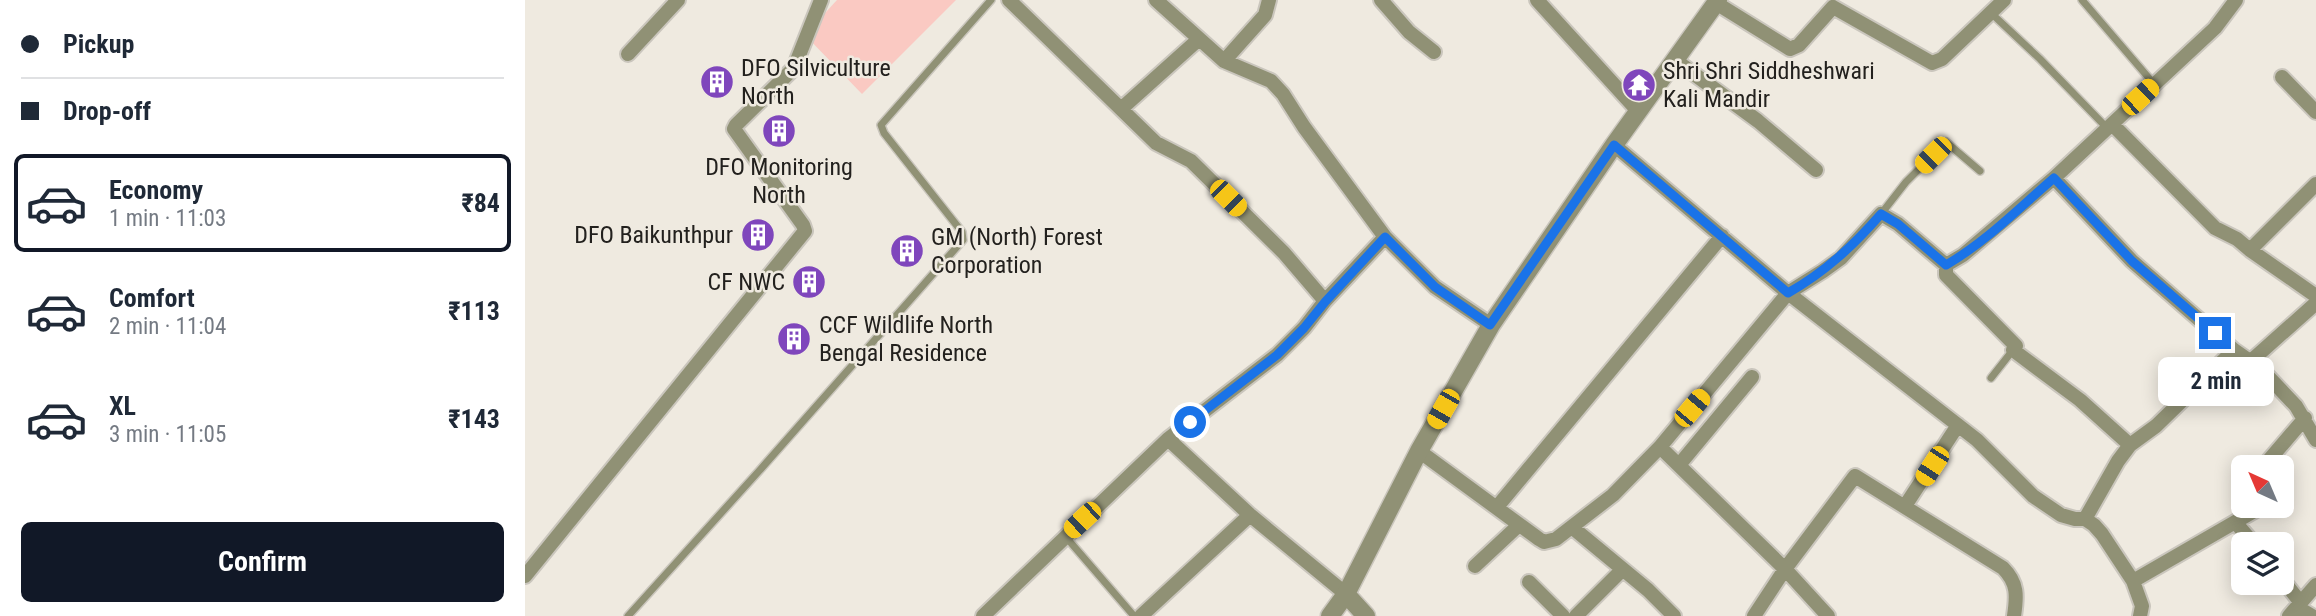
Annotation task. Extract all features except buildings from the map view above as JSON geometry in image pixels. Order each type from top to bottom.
[{"type":"street","points":[[628,54],[678,0]]},
{"type":"street","points":[[525,576],[805,231],[734,129],[794,68],[821,0]]},
{"type":"street","points":[[1009,0],[1156,143],[1191,161],[1284,253],[1325,302]]},
{"type":"street","points":[[1156,0],[1224,61],[1271,81],[1385,237],[1435,287],[1490,325]]},
{"type":"street","points":[[1224,61],[1265,16],[1269,0]]},
{"type":"street","points":[[1381,0],[1409,32],[1434,52]]},
{"type":"street","points":[[1537,0],[1638,111]]},
{"type":"street","points":[[1331,616],[1346,594],[1419,451],[1490,325],[1717,1],[1790,49],[1799,46],[1833,7],[1933,63],[1942,59],[2004,0]]},
{"type":"street","points":[[1946,265],[1987,236],[2054,178],[2215,28],[2236,0]]},
{"type":"street","points":[[1121,109],[1199,39]]},
{"type":"street","points":[[1675,60],[1758,121],[1816,170]]},
{"type":"street","points":[[2282,77],[2316,112]]},
{"type":"street","points":[[2109,126],[2215,229],[2237,239],[2316,296]]},
{"type":"street","points":[[1614,145],[1788,293],[1977,440],[2033,496],[2060,515],[2085,519],[2102,534],[2133,581],[2142,606],[2140,616]]},
{"type":"street","points":[[2054,178],[2132,261],[2234,350],[2252,361],[2296,406],[2316,440]]},
{"type":"street","points":[[2250,250],[2316,184]]},
{"type":"street","points":[[1419,451],[1544,542],[1556,539],[1613,495],[1660,447],[1788,293],[1840,258],[1881,214],[1898,224],[1946,265],[1946,275],[2016,346],[2013,350],[2080,400],[2130,445]]},
{"type":"street","points":[[1497,507],[1722,236]]},
{"type":"street","points":[[983,616],[1168,439],[1277,355],[1385,237]]},
{"type":"street","points":[[2252,361],[2316,303]]},
{"type":"street","points":[[2085,519],[2130,445],[2156,426],[2234,350]]},
{"type":"street","points":[[1679,465],[1752,377]]},
{"type":"street","points":[[2273,455],[2305,418]]},
{"type":"street","points":[[1905,506],[1958,425]]},
{"type":"street","points":[[1168,439],[1251,515],[1346,594],[1366,616]]},
{"type":"street","points":[[1660,447],[1785,569],[1828,616]]},
{"type":"street","points":[[1754,616],[1785,569],[1855,476],[2003,568],[2016,588],[2014,616]]},
{"type":"street","points":[[1141,616],[1251,515]]},
{"type":"street","points":[[2133,581],[2242,518]]},
{"type":"street","points":[[2235,522],[2244,532]]},
{"type":"street","points":[[1475,566],[1519,525]]},
{"type":"street","points":[[1573,527],[1648,590],[1674,616]]},
{"type":"street","points":[[1576,616],[1622,570]]},
{"type":"street","points":[[1529,582],[1563,616]]},
{"type":"street","points":[[2312,616],[2296,609],[2316,585]]},
{"type":"lane","points":[[628,616],[963,240],[963,232],[884,133],[881,125],[991,0]]},
{"type":"lane","points":[[2082,0],[2154,84]]},
{"type":"lane","points":[[1990,12],[2109,126]]},
{"type":"lane","points":[[1881,214],[1906,182],[1946,142],[1980,171]]},
{"type":"lane","points":[[1991,377],[2013,350]]},
{"type":"lane","points":[[1065,536],[1134,616]]},
{"type":"shaded area","points":[[837,0],[956,0],[862,94],[805,35]]},
{"type":"place","name":"DFO Silviculture North","points":[[717,82]]},
{"type":"place","name":"Shri Shri Siddheshwari Kali Mandir","points":[[1639,85]]},
{"type":"place","name":"DFO Monitoring North","points":[[779,131]]},
{"type":"place","name":"DFO Baikunthpur","points":[[758,235]]},
{"type":"place","name":"GM (North) Forest Corporation","points":[[907,251]]},
{"type":"place","name":"CF NWC","points":[[809,282]]},
{"type":"place","name":"CCF Wildlife North Bengal Residence","points":[[794,339]]},
{"type":"route","points":[[1190,422],[1277,355],[1385,237],[1435,287],[1490,325],[1614,145],[1788,293],[1840,258],[1881,214],[1898,224],[1946,265],[1987,236],[2054,178],[2132,261],[2215,333]]}]
